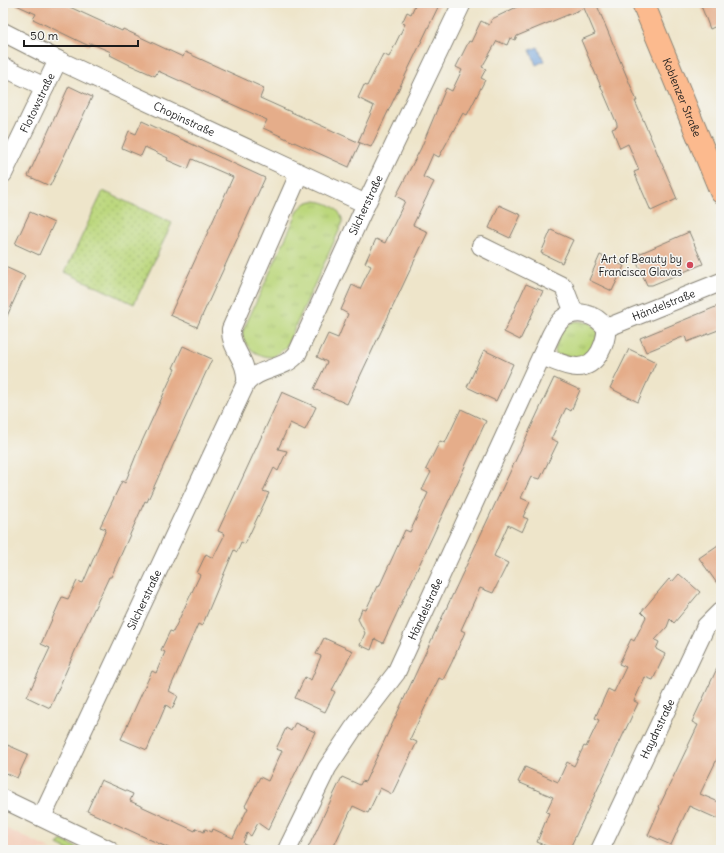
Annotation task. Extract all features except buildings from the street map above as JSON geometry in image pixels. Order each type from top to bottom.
[{"type":"main road","name":"Koblenzer Straße","points":[[643,3],[721,192]]},
{"type":"street","name":"Silcherstraße","points":[[42,818],[246,383],[254,375],[290,361],[297,354],[366,204],[462,3]]},
{"type":"street","name":"Chopinstraße","points":[[3,32],[58,60],[366,204]]},
{"type":"street","name":"Flotowstraße","points":[[4,169],[58,60]]},
{"type":"street","points":[[3,67],[45,87]]},
{"type":"street","points":[[246,383],[246,370],[234,344],[231,328],[300,174]]},
{"type":"street","points":[[481,246],[564,286],[574,313],[580,313],[592,317],[602,323],[606,328],[606,337],[602,347],[594,361],[585,366],[571,366],[542,356]]},
{"type":"street","name":"Händelstraße","points":[[606,328],[721,282]]},
{"type":"street","name":"Händelstraße","points":[[286,850],[327,768],[353,728],[396,673],[542,356],[560,320],[574,313]]},
{"type":"street","name":"Haydnstraße","points":[[600,850],[706,626],[721,611]]},
{"type":"street","points":[[3,799],[108,850]]},
{"type":"shaded area","points":[[3,827],[31,840],[52,850],[3,850]]},
{"type":"green space","points":[[103,191],[172,223],[134,304],[65,272]]},
{"type":"green space","points":[[312,201],[322,202],[332,206],[339,212],[343,222],[286,347],[273,357],[267,357],[253,351],[246,343],[242,333],[299,209],[306,203]]},
{"type":"green space","points":[[576,321],[590,323],[599,333],[590,353],[579,359],[556,354],[555,349],[561,329]]},
{"type":"green space","points":[[61,840],[82,850],[68,850],[58,845]]},
{"type":"water","points":[[538,47],[544,61],[536,65],[530,50]]},
{"type":"place","name":"Art of Beauty by Francisca Glavas","points":[[690,265]]}]
